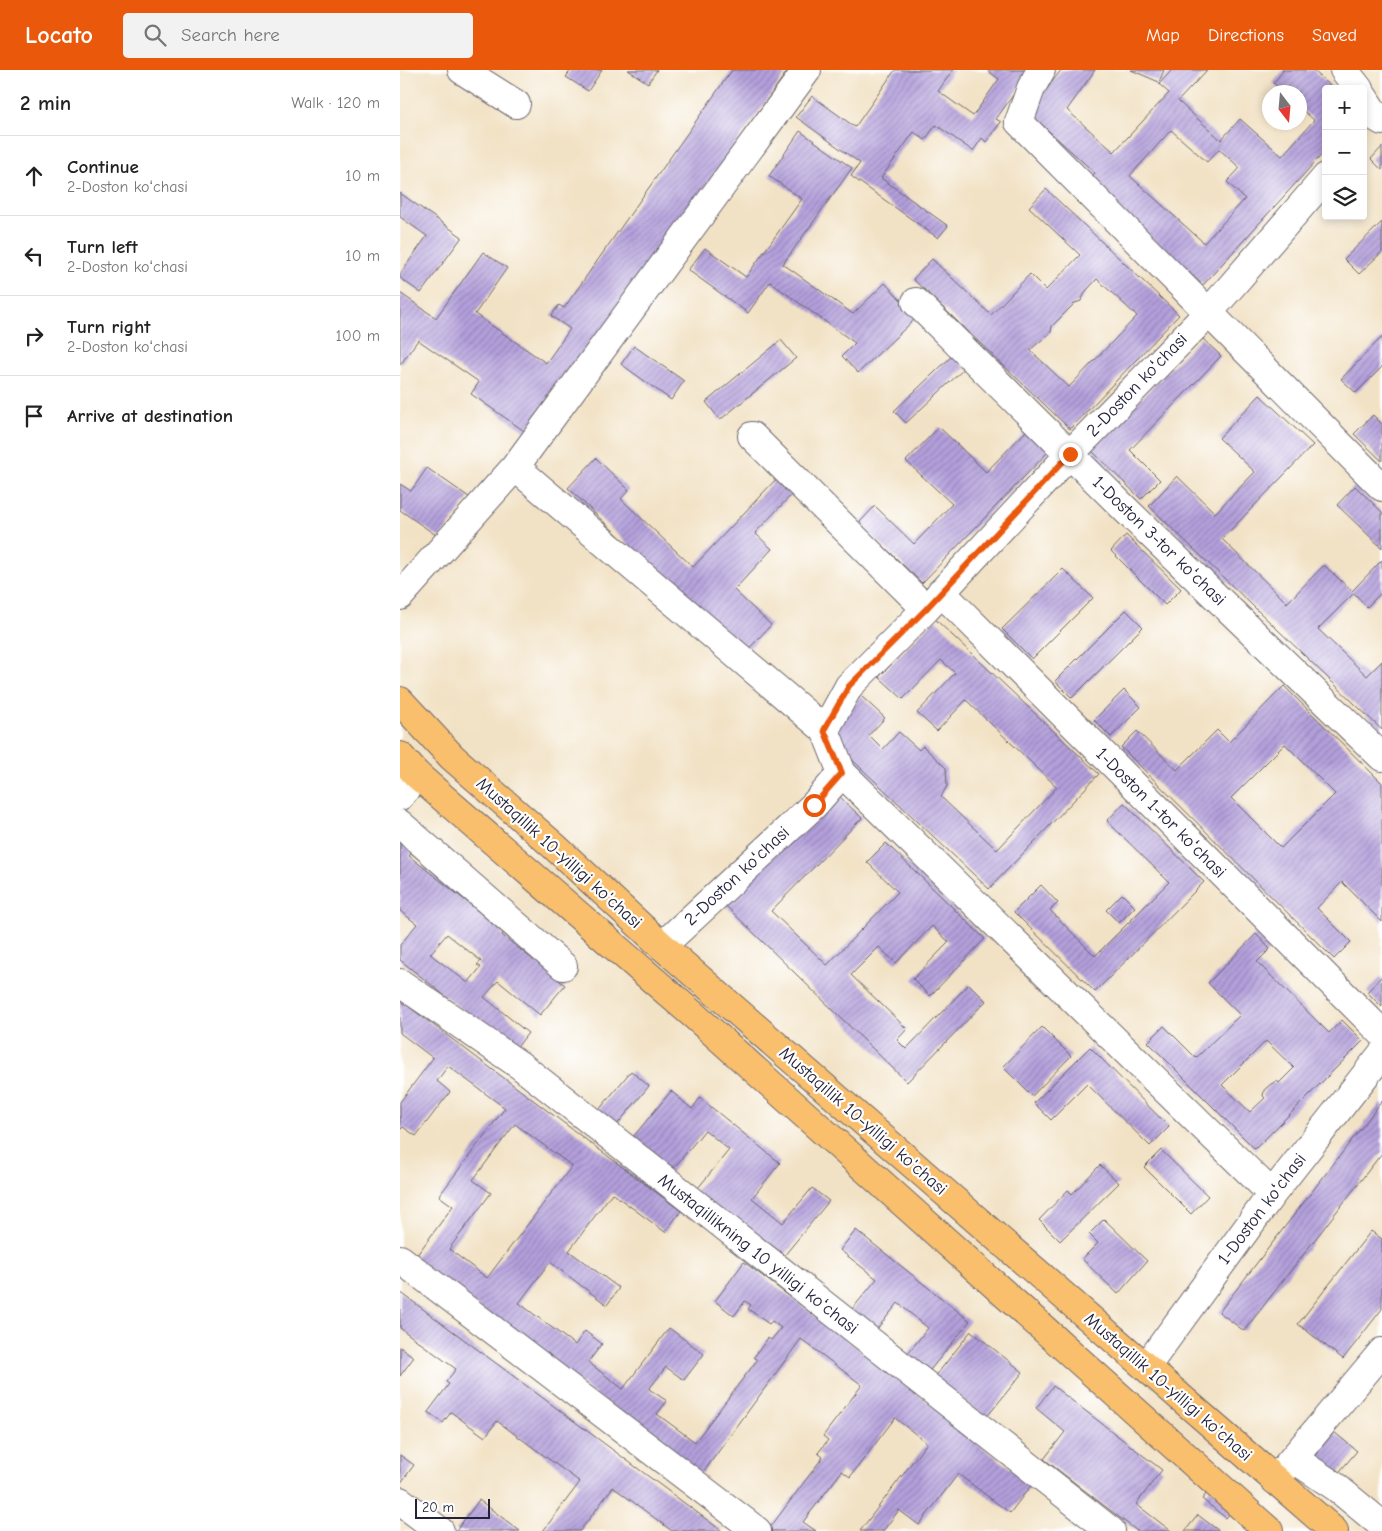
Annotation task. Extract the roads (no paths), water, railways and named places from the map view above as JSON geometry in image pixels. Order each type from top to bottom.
[{"type":"main road","name":"Mustaqillik 10-yilligi ko'chasi","points":[[400,701],[452,757],[662,946],[1334,1531]]},
{"type":"main road","name":"Mustaqillik 10-yilligi ko'chasi","points":[[408,765],[962,1255],[1259,1528]]},
{"type":"main road","points":[[629,960],[662,946]]},
{"type":"street","points":[[462,70],[516,104]]},
{"type":"street","points":[[400,596],[516,467],[806,70]]},
{"type":"street","points":[[1042,70],[1031,88],[1020,122],[1382,487]]},
{"type":"street","points":[[1344,70],[1356,85]]},
{"type":"street","name":"2-Doston koʻchasi","points":[[824,730],[849,686],[934,600],[1070,454],[1209,312],[1322,182]]},
{"type":"street","name":"1-Doston 3-tor koʻchasi","points":[[916,302],[1382,757]]},
{"type":"street","name":"1-Doston 1-tor koʻchasi","points":[[752,436],[934,600],[1382,1032]]},
{"type":"street","points":[[516,467],[824,730],[842,773],[1272,1194]]},
{"type":"street","points":[[400,796],[408,765]]},
{"type":"street","name":"2-Doston koʻchasi","points":[[662,946],[814,805],[842,773]]},
{"type":"street","points":[[400,824],[563,966]]},
{"type":"street","name":"Mustaqillikning 10 yilligi koʻchasi","points":[[400,983],[520,1066],[1111,1531]]},
{"type":"street","name":"1-Doston koʻchasi","points":[[1146,1367],[1272,1194],[1382,1054]]},
{"type":"street","points":[[400,1258],[757,1531]]},
{"type":"street","points":[[1275,1480],[1382,1352]]},
{"type":"street","points":[[1294,1459],[1336,1488],[1382,1525]]},
{"type":"street","points":[[400,1501],[440,1531]]}]
